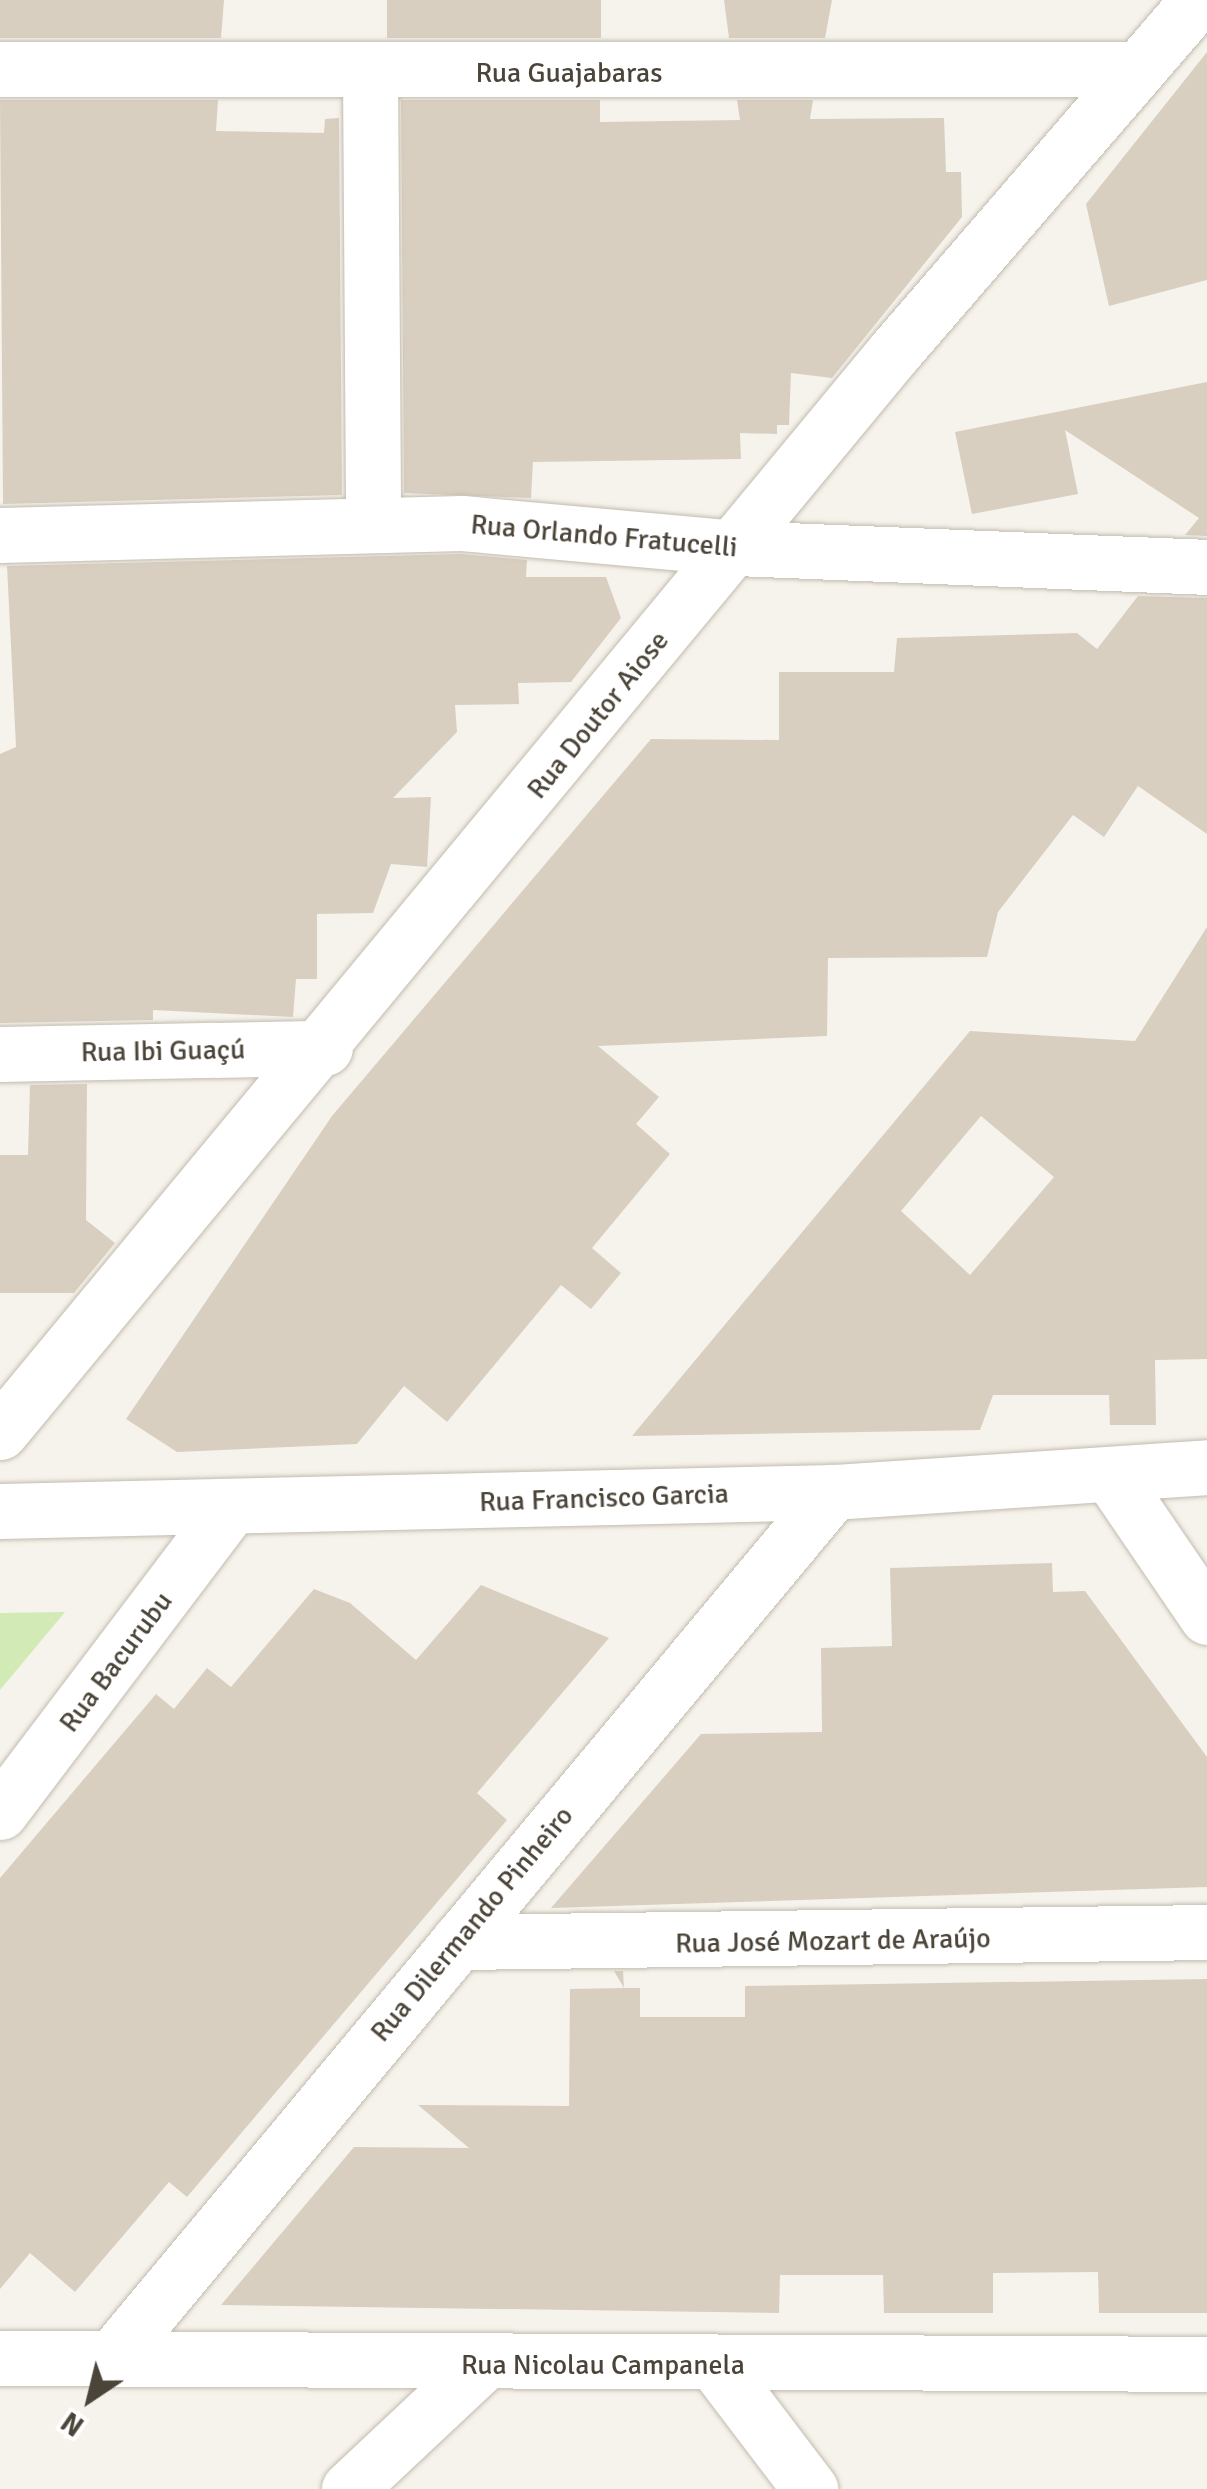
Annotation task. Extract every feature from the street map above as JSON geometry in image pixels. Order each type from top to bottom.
[{"type":"street","name":"Rua Doutor Aiose","points":[[0,1432],[1198,0]]},
{"type":"street","name":"Rua Guajabaras","points":[[0,69],[370,73],[1138,69]]},
{"type":"street","points":[[370,73],[373,523]]},
{"type":"street","name":"Rua Orlando Fratucelli","points":[[0,535],[373,523],[736,548],[1207,567]]},
{"type":"street","name":"Rua Ibi Guaçú","points":[[0,1054],[325,1048]]},
{"type":"street","name":"Rua Francisco Garcia","points":[[0,1510],[230,1509],[833,1492],[1113,1480],[1207,1467]]},
{"type":"street","points":[[1113,1480],[1207,1617]]},
{"type":"street","name":"Rua Dilermando Pinheiro","points":[[112,2358],[833,1492]]},
{"type":"street","name":"Rua Bacurubu","points":[[0,1812],[230,1509]]},
{"type":"street","name":"Rua José Mozart de Araújo","points":[[458,1942],[1207,1932]]},
{"type":"street","name":"Rua Nicolau Campanela","points":[[0,2358],[482,2365],[1207,2364]]},
{"type":"street","points":[[349,2489],[482,2365]]},
{"type":"street","points":[[716,2365],[810,2489]]},
{"type":"green space","points":[[65,1612],[0,1690],[0,1613]]},
{"type":"building","points":[[0,0],[224,0],[221,38],[0,38]]},
{"type":"building","points":[[387,0],[601,0],[601,38],[387,38]]},
{"type":"building","points":[[724,0],[832,0],[825,38],[729,38]]},
{"type":"building","points":[[1207,52],[1207,280],[1109,306],[1086,204]]},
{"type":"building","points":[[0,100],[218,100],[216,131],[324,133],[325,119],[339,118],[342,495],[3,504]]},
{"type":"building","points":[[401,100],[600,100],[600,122],[740,120],[737,100],[813,100],[810,119],[944,118],[946,172],[961,172],[962,217],[832,378],[791,373],[789,425],[777,425],[777,434],[740,433],[741,459],[533,462],[531,498],[404,493]]},
{"type":"building","points":[[1207,382],[1207,536],[1185,535],[1199,518],[1065,430],[1078,494],[972,514],[955,432]]},
{"type":"building","points":[[461,554],[527,560],[526,577],[606,577],[621,618],[571,682],[518,683],[519,704],[455,705],[457,732],[393,798],[431,797],[427,867],[391,864],[373,913],[317,914],[317,979],[296,979],[293,1017],[153,1010],[153,1020],[0,1023],[0,754],[16,747],[7,566]]},
{"type":"building","points":[[1138,596],[1207,598],[1207,834],[1138,786],[1104,837],[1073,815],[998,912],[987,957],[828,958],[827,1036],[598,1046],[659,1097],[636,1124],[670,1154],[592,1248],[621,1273],[591,1309],[561,1285],[447,1422],[404,1386],[357,1444],[177,1452],[126,1419],[332,1116],[651,739],[779,740],[779,672],[894,672],[897,638],[1077,633],[1097,649]]},
{"type":"building","points":[[1207,927],[1207,1359],[1155,1360],[1156,1425],[1110,1425],[1109,1395],[993,1395],[980,1430],[632,1436],[970,1031],[1135,1041]],"holes":[[[981,1116],[1054,1177],[970,1275],[901,1211]]]},
{"type":"building","points":[[87,1084],[86,1220],[115,1243],[74,1293],[0,1293],[0,1155],[28,1155],[30,1085]]},
{"type":"building","points":[[1052,1563],[1053,1592],[1085,1591],[1207,1757],[1207,1887],[551,1908],[701,1734],[822,1732],[821,1648],[892,1646],[890,1568]]},
{"type":"building","points":[[481,1585],[609,1638],[477,1793],[507,1820],[187,2197],[169,2182],[75,2292],[30,2253],[0,2289],[0,1878],[156,1694],[174,1709],[207,1668],[231,1687],[314,1589],[350,1603],[416,1660]]},
{"type":"building","points":[[614,1971],[623,1971],[624,1988]]},
{"type":"building","points":[[1207,1979],[1207,2313],[1099,2313],[1098,2272],[993,2273],[993,2313],[884,2313],[883,2275],[780,2275],[779,2313],[221,2305],[354,2147],[469,2148],[418,2105],[569,2106],[570,1989],[640,1988],[640,2017],[745,2017],[745,1986]]}]
